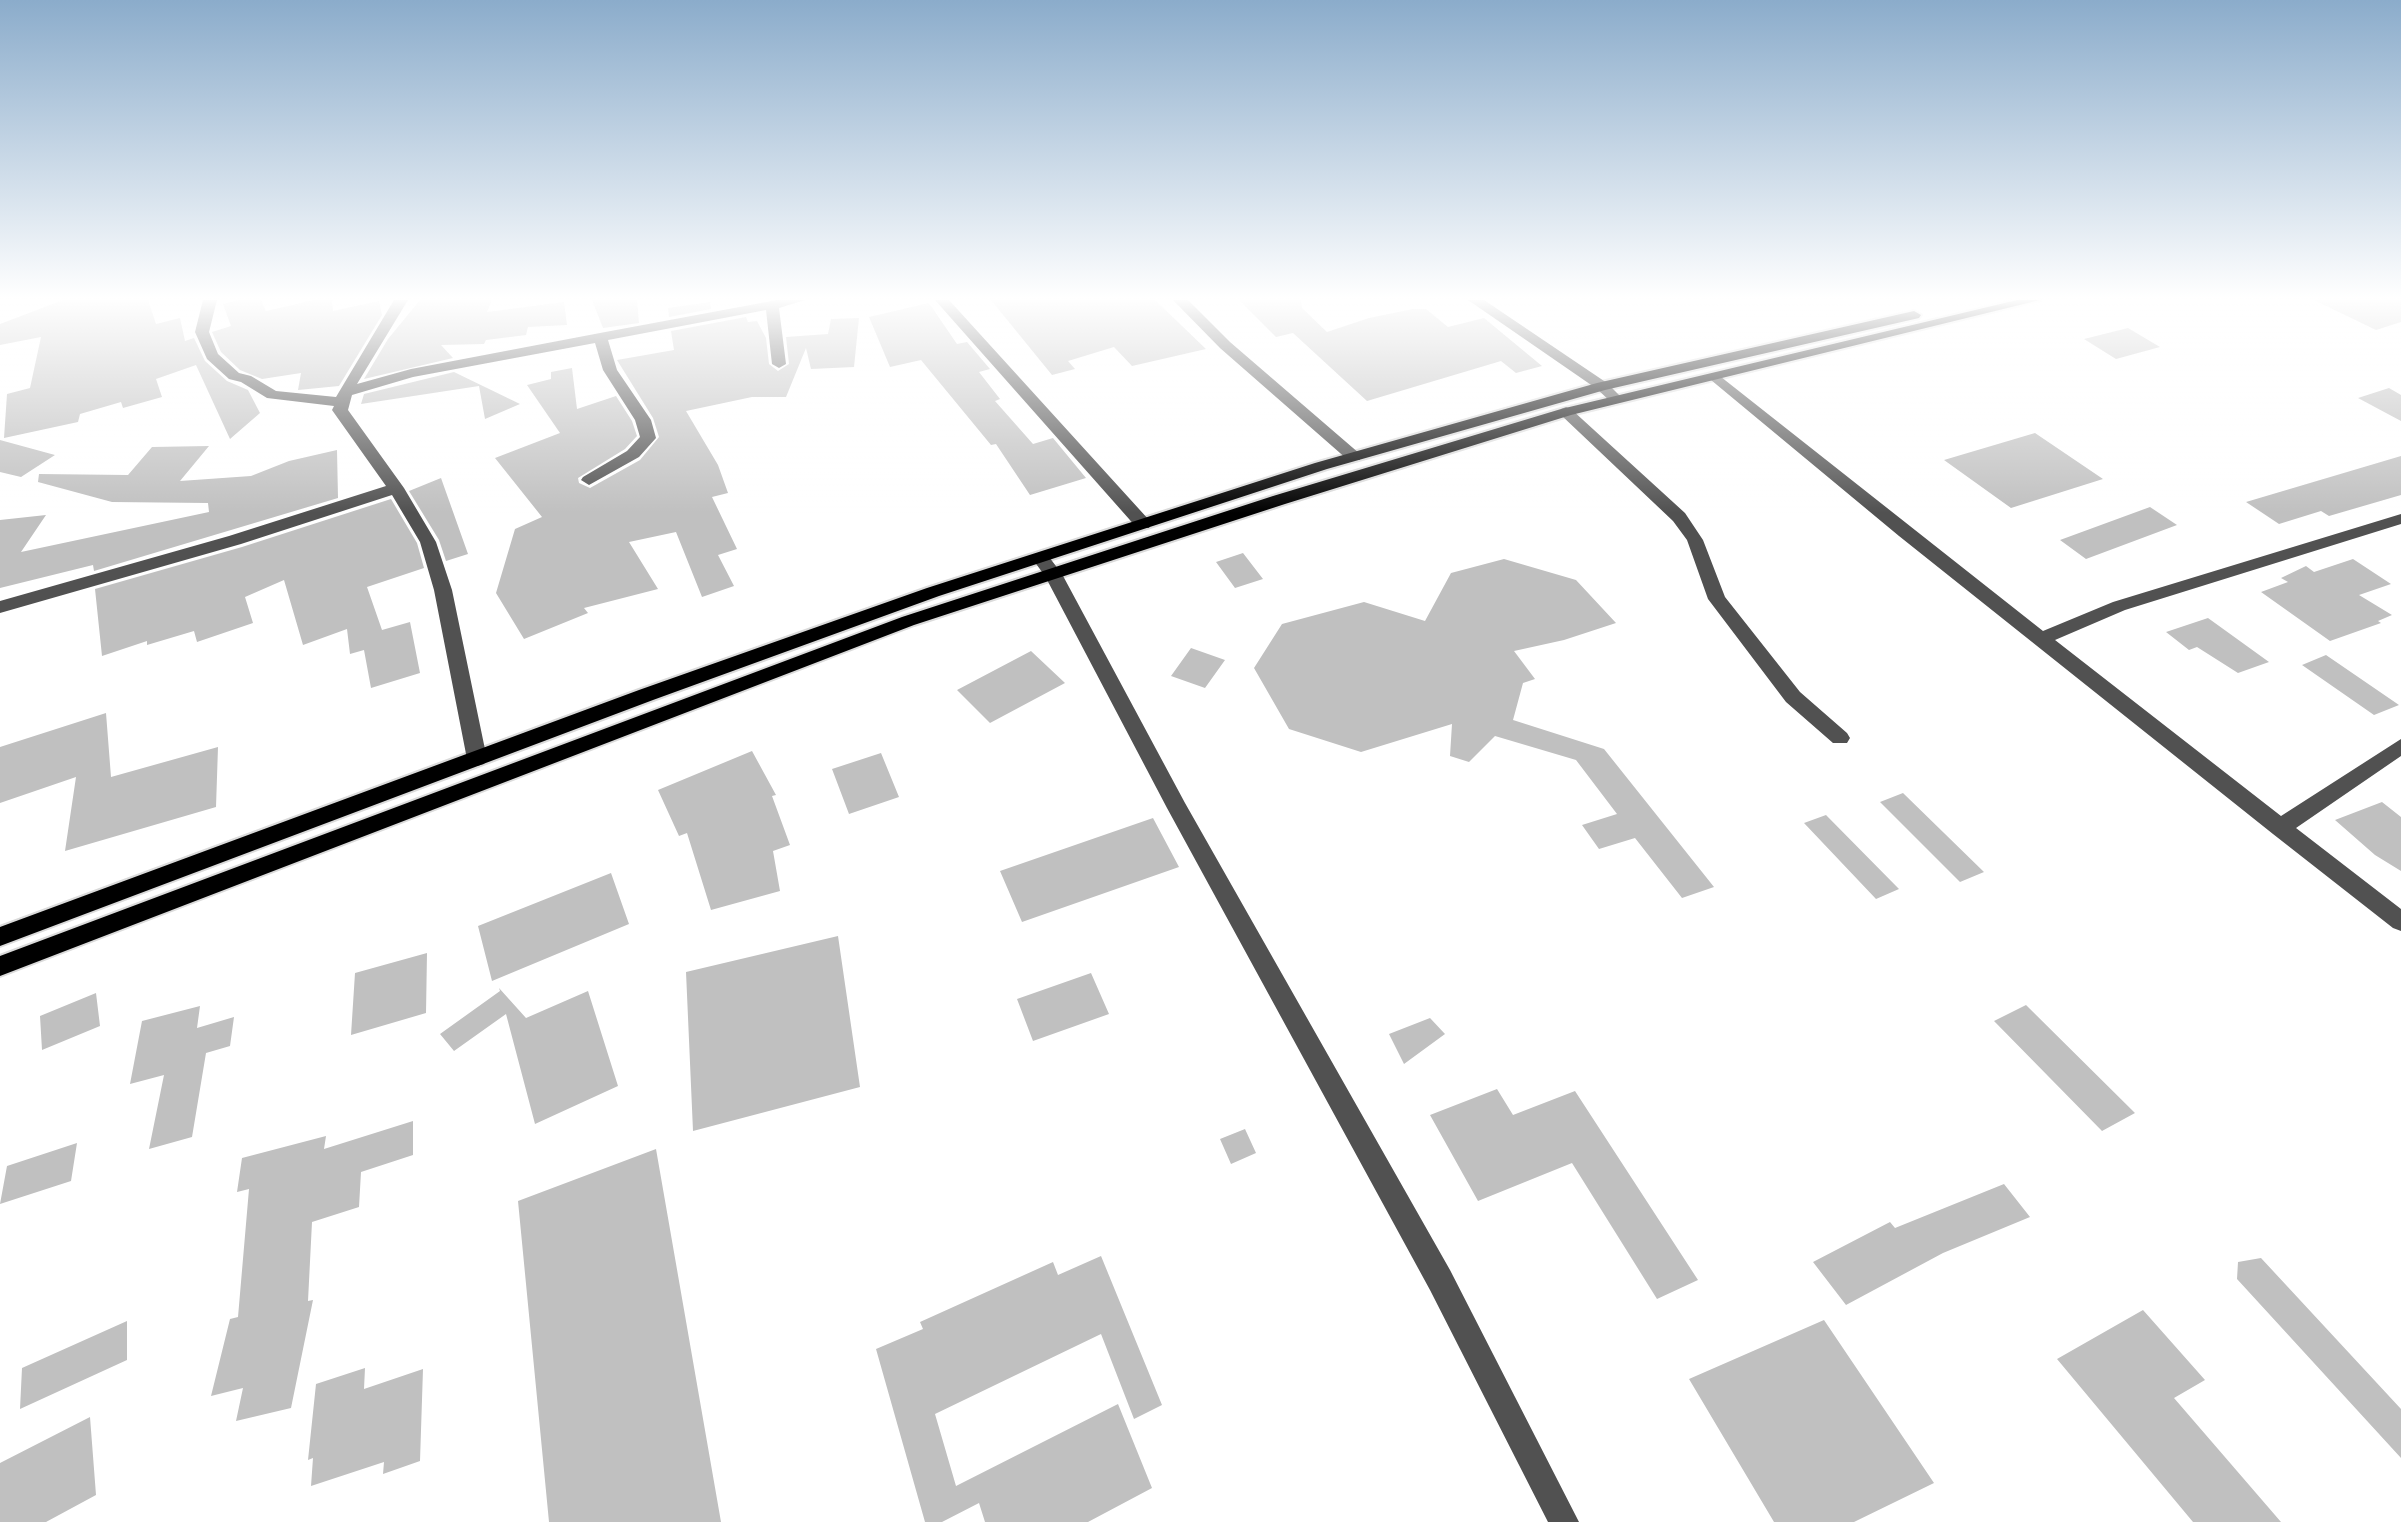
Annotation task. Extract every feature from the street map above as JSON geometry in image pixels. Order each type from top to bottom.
[{"type":"main road","points":[[0,966],[908,621],[1143,524],[1354,457],[1602,386],[1668,371]]},
{"type":"main road","points":[[0,937],[933,592],[1046,565],[1279,500],[1566,412],[1741,371]]},
{"type":"street","points":[[229,371],[272,395],[342,397],[385,379],[426,371]]},
{"type":"street","points":[[357,371],[342,397],[344,418],[396,488],[428,542],[443,590],[477,759]]},
{"type":"street","points":[[361,371],[385,379]]},
{"type":"street","points":[[589,480],[633,454],[648,438],[643,420],[611,371]]},
{"type":"street","points":[[1006,371],[1143,524]]},
{"type":"street","points":[[1255,371],[1354,457]]},
{"type":"street","points":[[1580,371],[1616,399]]},
{"type":"street","points":[[1716,377],[2040,639],[2401,922]]},
{"type":"street","points":[[1566,412],[1679,517],[1695,540],[1717,599],[1725,610],[1793,697],[1840,738]]},
{"type":"street","points":[[0,607],[235,540],[396,488]]},
{"type":"street","points":[[2040,639],[2133,601],[2401,519]]},
{"type":"street","points":[[1046,565],[1177,808],[1440,1280],[1564,1522]]},
{"type":"street","points":[[2280,828],[2401,746]]},
{"type":"building","points":[[34,371],[179,371],[156,379],[162,397],[123,408],[121,402],[80,414],[78,422],[4,438],[7,394],[30,388]]},
{"type":"building","points":[[199,371],[216,371],[227,381],[248,390],[260,413],[230,439]]},
{"type":"building","points":[[243,371],[348,371],[339,386],[298,390],[301,373],[262,379]]},
{"type":"building","points":[[369,371],[398,371],[364,379]]},
{"type":"building","points":[[572,371],[577,409],[616,396],[632,421],[637,436],[625,449],[578,478],[579,483],[590,488],[640,460],[659,437],[653,418],[624,371],[797,371],[786,397],[752,397],[686,411],[718,465],[728,493],[712,497],[737,549],[718,555],[734,586],[702,597],[676,532],[629,542],[658,589],[584,608],[588,613],[524,639],[496,593],[515,529],[542,517],[495,458],[560,433],[527,385],[551,379],[551,372]]},
{"type":"building","points":[[930,371],[983,371],[979,372],[1000,399],[995,401],[1033,444],[1053,438],[1086,478],[1030,495],[996,444],[991,445]]},
{"type":"building","points":[[1334,371],[1467,371],[1367,401]]},
{"type":"building","points":[[454,372],[520,404],[485,419],[479,386],[361,404],[364,394]]},
{"type":"building","points":[[2389,388],[2401,395],[2401,421],[2358,398]]},
{"type":"building","points":[[2035,433],[2103,479],[2011,508],[1944,460]]},
{"type":"building","points":[[0,440],[55,455],[21,477],[0,472]]},
{"type":"building","points":[[209,446],[180,481],[251,476],[289,461],[337,450],[338,498],[94,571],[93,565],[0,588],[0,520],[46,515],[21,552],[209,512],[208,503],[112,502],[38,482],[39,474],[128,475],[152,447]]},
{"type":"building","points":[[2401,456],[2401,495],[2329,516],[2321,511],[2279,524],[2246,502]]},
{"type":"building","points":[[441,478],[468,554],[446,561],[439,540],[409,491]]},
{"type":"building","points":[[391,499],[417,543],[424,568],[367,587],[382,630],[410,622],[420,673],[371,688],[364,650],[350,654],[347,629],[303,645],[284,580],[245,597],[253,623],[197,642],[194,631],[147,645],[147,641],[102,656],[95,589],[242,547]]},
{"type":"building","points":[[2150,507],[2177,525],[2086,559],[2060,540]]},
{"type":"building","points":[[1243,553],[1263,579],[1235,588],[1216,562]]},
{"type":"building","points":[[1504,559],[1576,580],[1616,623],[1564,640],[1514,651],[1535,679],[1523,683],[1513,720],[1604,749],[1714,887],[1682,898],[1635,838],[1599,849],[1582,825],[1617,814],[1576,760],[1495,736],[1469,762],[1450,756],[1452,724],[1361,752],[1289,729],[1254,668],[1282,624],[1364,602],[1425,621],[1451,573]]},
{"type":"building","points":[[2353,559],[2391,584],[2359,595],[2392,615],[2378,621],[2381,623],[2330,641],[2261,592],[2288,582],[2281,578],[2306,566],[2314,572]]},
{"type":"building","points":[[2208,618],[2269,662],[2238,673],[2197,647],[2189,650],[2166,632]]},
{"type":"building","points":[[1191,648],[1225,660],[1205,688],[1171,676]]},
{"type":"building","points":[[1031,651],[1065,683],[990,723],[957,690]]},
{"type":"building","points":[[2326,655],[2399,705],[2374,715],[2302,665]]},
{"type":"building","points":[[106,713],[111,777],[218,747],[216,807],[65,851],[76,777],[0,803],[0,747]]},
{"type":"building","points":[[752,751],[776,795],[772,796],[790,845],[773,851],[780,891],[711,910],[687,833],[679,836],[658,790]]},
{"type":"building","points":[[881,753],[899,797],[849,814],[832,769]]},
{"type":"building","points":[[1903,793],[1984,872],[1960,882],[1880,802]]},
{"type":"building","points":[[2382,802],[2401,817],[2401,871],[2375,855],[2335,820]]},
{"type":"building","points":[[1826,815],[1899,889],[1876,899],[1804,823]]},
{"type":"building","points":[[1153,818],[1179,867],[1022,922],[1000,871]]},
{"type":"building","points":[[611,873],[629,924],[492,981],[478,926]]},
{"type":"building","points":[[838,936],[860,1087],[693,1131],[686,972]]},
{"type":"building","points":[[427,953],[426,1013],[351,1035],[355,973]]},
{"type":"building","points":[[1091,973],[1109,1014],[1033,1041],[1017,999]]},
{"type":"building","points":[[499,988],[526,1018],[588,991],[618,1086],[535,1124],[506,1014],[454,1051],[440,1034],[500,991]]},
{"type":"building","points":[[96,993],[100,1026],[42,1050],[40,1016]]},
{"type":"building","points":[[2026,1005],[2135,1113],[2102,1131],[1994,1021]]},
{"type":"building","points":[[200,1006],[197,1028],[234,1017],[230,1046],[206,1053],[192,1137],[149,1149],[164,1075],[130,1084],[142,1021]]},
{"type":"building","points":[[1430,1018],[1445,1034],[1404,1064],[1389,1034]]},
{"type":"building","points":[[1497,1089],[1513,1115],[1575,1091],[1698,1280],[1657,1299],[1572,1163],[1478,1201],[1430,1115]]},
{"type":"building","points":[[413,1121],[413,1155],[361,1172],[359,1207],[312,1222],[308,1301],[313,1300],[291,1408],[236,1421],[243,1388],[211,1396],[230,1319],[238,1317],[249,1189],[237,1192],[242,1158],[326,1136],[324,1149]]},
{"type":"building","points":[[1245,1129],[1256,1153],[1231,1164],[1220,1139]]},
{"type":"building","points":[[77,1143],[71,1181],[0,1204],[7,1166]]},
{"type":"building","points":[[656,1149],[721,1522],[549,1522],[518,1201]]},
{"type":"building","points":[[2004,1184],[2030,1217],[1943,1253],[1846,1305],[1813,1262],[1890,1222],[1895,1228]]},
{"type":"building","points":[[1101,1256],[1162,1405],[1134,1419],[1101,1334],[935,1414],[956,1486],[1118,1404],[1152,1488],[1088,1522],[985,1522],[979,1503],[942,1522],[925,1522],[876,1349],[923,1329],[920,1322],[1053,1262],[1058,1275]]},
{"type":"building","points":[[2261,1258],[2401,1409],[2401,1458],[2237,1279],[2238,1262]]},
{"type":"building","points":[[2143,1310],[2205,1380],[2174,1398],[2281,1522],[2193,1522],[2057,1359]]},
{"type":"building","points":[[1824,1320],[1934,1483],[1854,1522],[1774,1522],[1689,1379]]},
{"type":"building","points":[[127,1321],[127,1360],[20,1409],[22,1368]]},
{"type":"building","points":[[365,1368],[364,1389],[423,1369],[420,1461],[383,1474],[384,1462],[311,1486],[313,1458],[308,1460],[316,1384]]},
{"type":"building","points":[[90,1417],[96,1495],[46,1522],[0,1522],[0,1463]]}]
